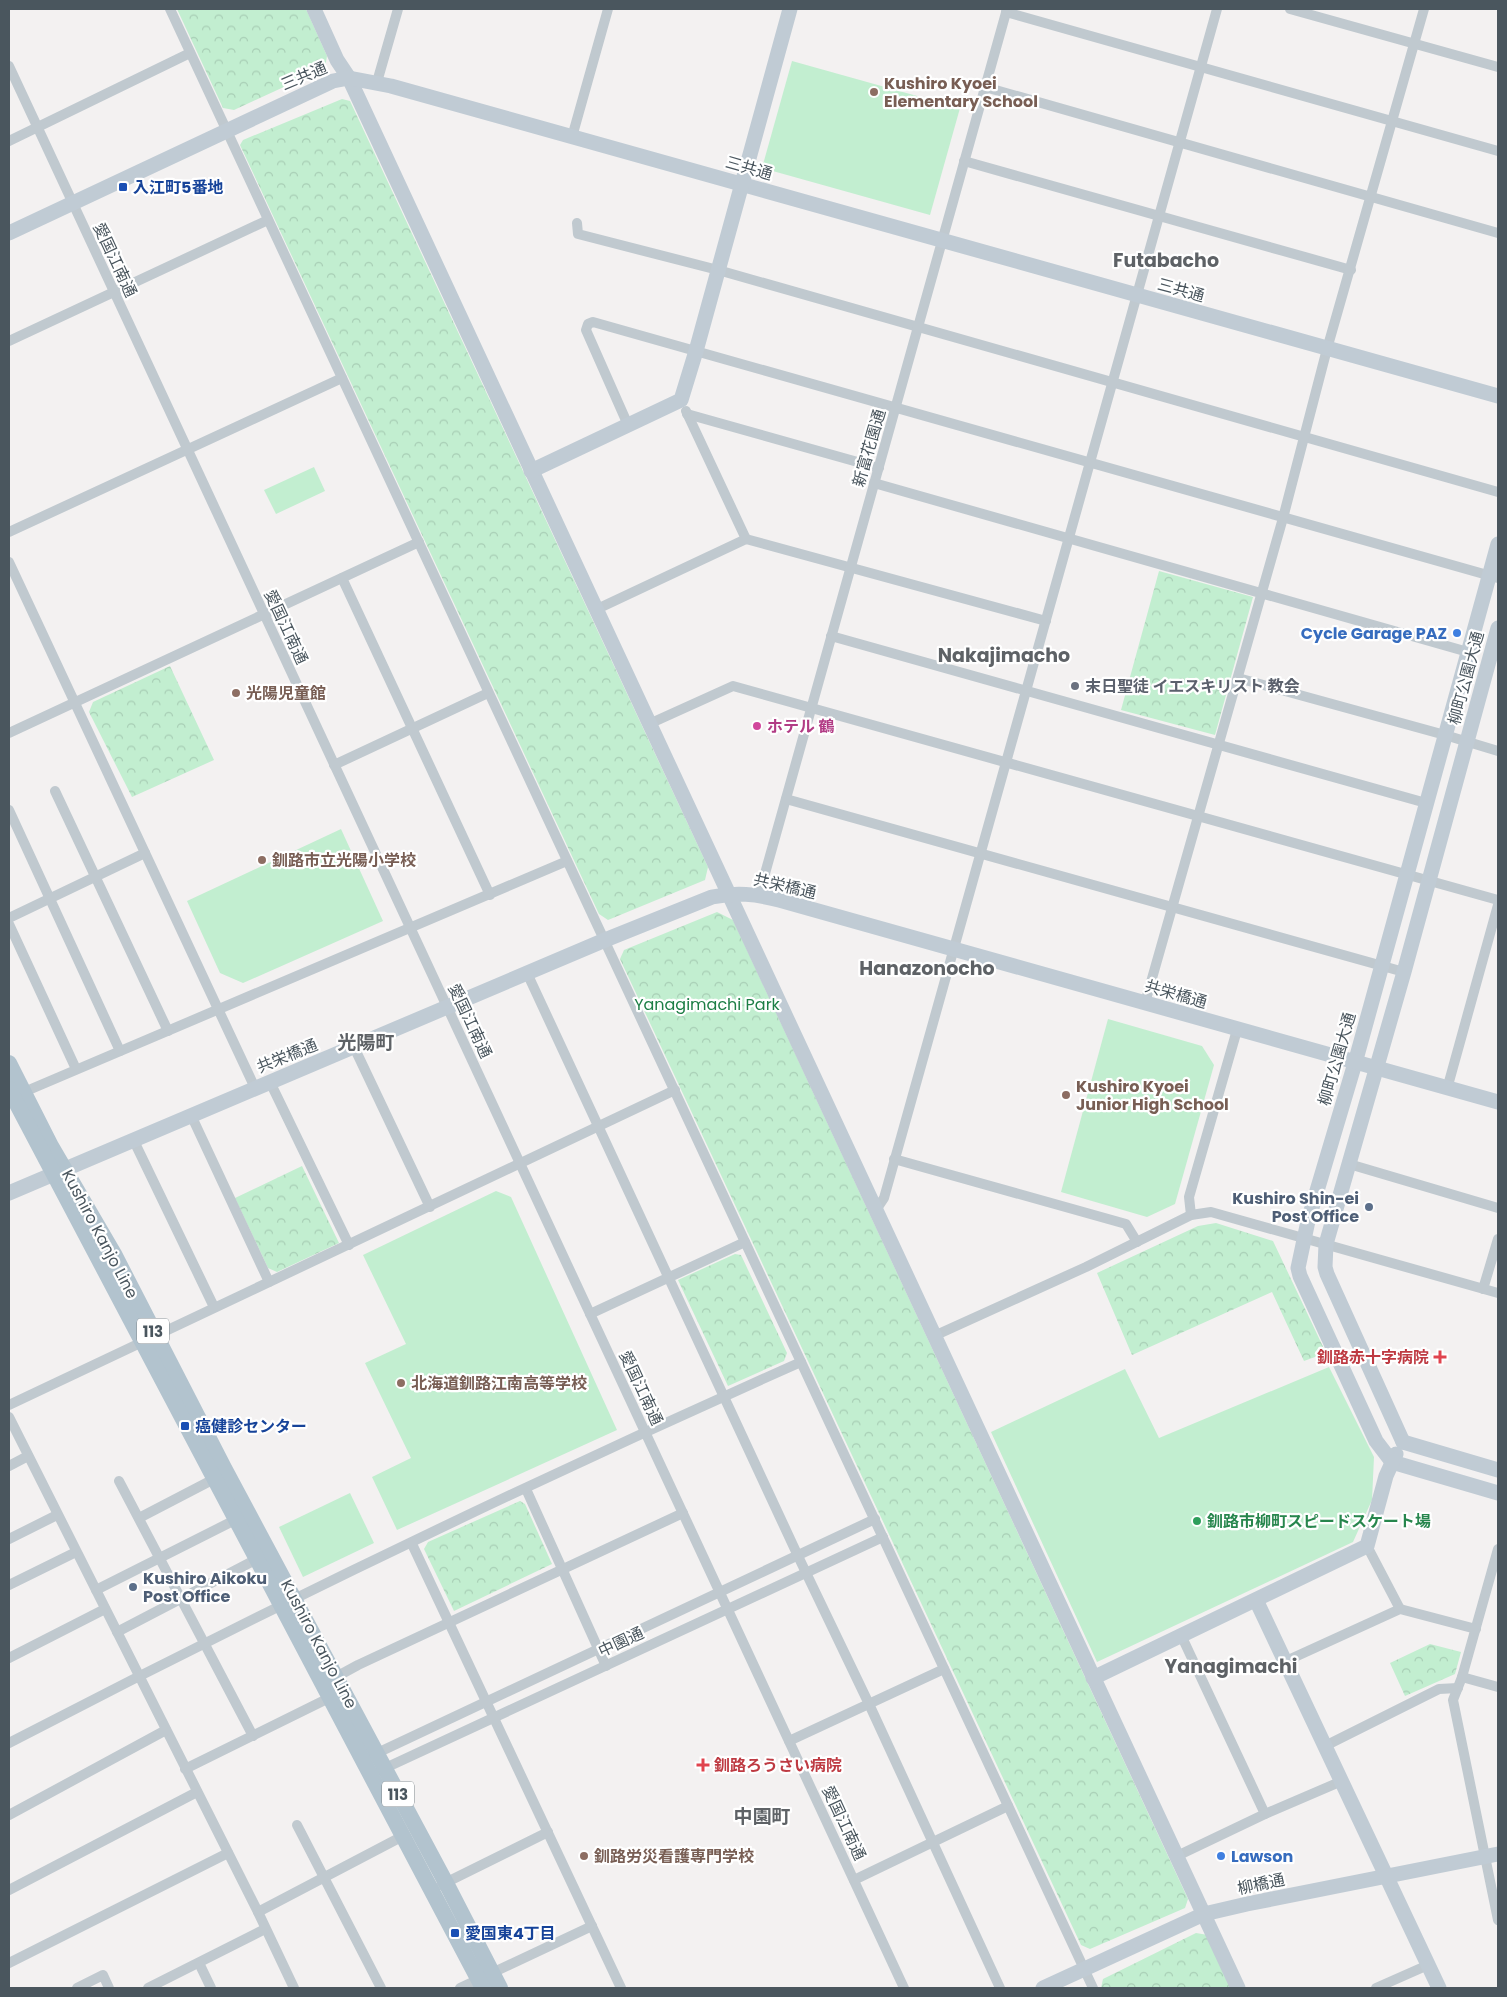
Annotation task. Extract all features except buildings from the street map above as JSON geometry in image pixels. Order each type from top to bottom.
[{"type":"main road","name":"Kushiro Kanjo Line","points":[[9,1063],[16,1090],[51,1146],[60,1171],[114,1254],[150,1339],[214,1479],[257,1559],[288,1602],[336,1677],[378,1772],[446,1883],[488,1983]]},
{"type":"main road","name":"Kushiro Kanjo Line","points":[[150,1339],[224,1468],[288,1602],[329,1698],[370,1757]]},
{"type":"main road","name":"Kushiro Kanjo Line","points":[[378,1772],[403,1836],[430,1889],[488,1983]]},
{"type":"street","points":[[170,9],[1093,1988]]},
{"type":"street","points":[[314,9],[337,60],[349,78],[530,471],[729,893],[1238,1988]]},
{"type":"street","points":[[377,82],[398,9]]},
{"type":"street","points":[[572,137],[608,9]]},
{"type":"street","points":[[746,539],[684,407],[696,351],[790,9]]},
{"type":"street","points":[[876,1210],[884,1198],[1217,9]]},
{"type":"street","points":[[1290,9],[1498,66]]},
{"type":"street","points":[[1145,1003],[1262,594],[1328,349],[1424,9]]},
{"type":"street","points":[[1007,10],[1498,151]]},
{"type":"street","name":"新富花園通","points":[[759,895],[1007,10]]},
{"type":"street","points":[[9,141],[190,53]]},
{"type":"street","name":"愛国江南通","points":[[9,66],[904,1988]]},
{"type":"street","name":"三共通","points":[[9,233],[333,81],[349,78],[377,82],[1498,396]]},
{"type":"street","points":[[985,87],[1498,233]]},
{"type":"street","points":[[964,161],[1350,270]]},
{"type":"street","points":[[9,341],[268,220]]},
{"type":"street","points":[[577,223],[578,234],[718,270],[918,326],[1498,492]]},
{"type":"street","points":[[628,425],[586,330],[588,324],[593,322],[1494,577]]},
{"type":"street","points":[[9,532],[342,378]]},
{"type":"street","points":[[530,471],[628,425],[684,407],[879,468]]},
{"type":"street","points":[[874,483],[1468,652]]},
{"type":"street","points":[[595,610],[746,539],[1046,621]]},
{"type":"street","points":[[9,733],[420,542]]},
{"type":"street","name":"柳町公園大通","points":[[1392,1462],[1376,1440],[1298,1268],[1304,1238],[1355,1063],[1468,652],[1494,577],[1498,544]]},
{"type":"street","points":[[9,562],[255,1088]]},
{"type":"street","points":[[342,578],[490,895]]},
{"type":"street","name":"柳町公園大通","points":[[1403,1442],[1327,1274],[1325,1267],[1326,1244],[1404,972],[1498,628]]},
{"type":"street","points":[[831,636],[1426,803]]},
{"type":"street","points":[[1238,678],[1445,735],[1498,752]]},
{"type":"street","points":[[649,724],[733,686],[1498,900]]},
{"type":"street","points":[[334,765],[488,693]]},
{"type":"street","points":[[55,790],[168,1031]]},
{"type":"street","points":[[786,799],[1404,972]]},
{"type":"street","points":[[9,810],[120,1051]]},
{"type":"street","points":[[9,918],[145,853]]},
{"type":"street","points":[[16,1090],[76,1070],[567,861]]},
{"type":"street","name":"共栄橋通","points":[[9,1193],[605,940],[712,896],[729,893],[759,895],[1498,1102]]},
{"type":"street","points":[[1447,1089],[1498,906]]},
{"type":"street","points":[[9,924],[76,1070]]},
{"type":"street","points":[[527,973],[798,1556],[934,1842],[1000,1988]]},
{"type":"street","points":[[1191,1215],[1189,1197],[1237,1030]]},
{"type":"street","points":[[354,1047],[430,1207]]},
{"type":"street","points":[[270,1082],[349,1245]]},
{"type":"street","points":[[9,1405],[675,1090]]},
{"type":"street","points":[[191,1115],[269,1282]]},
{"type":"street","points":[[133,1140],[214,1307]]},
{"type":"street","points":[[894,1158],[1126,1224],[1137,1242]]},
{"type":"street","points":[[1349,1164],[1498,1208]]},
{"type":"street","points":[[934,1336],[1191,1215],[1211,1212],[1498,1293]]},
{"type":"street","points":[[1483,1289],[1498,1239]]},
{"type":"street","points":[[590,1314],[745,1242]]},
{"type":"street","points":[[9,1743],[138,1676],[288,1602],[645,1431],[801,1362]]},
{"type":"street","points":[[9,1417],[258,1912],[294,1988]]},
{"type":"street","points":[[1400,1609],[1367,1546],[1392,1462],[1403,1442],[1498,1470]]},
{"type":"street","points":[[9,1466],[28,1456]]},
{"type":"street","points":[[1392,1462],[1498,1493]]},
{"type":"street","points":[[139,1518],[214,1479]]},
{"type":"street","points":[[119,1481],[253,1736]]},
{"type":"street","points":[[526,1489],[606,1666]]},
{"type":"street","points":[[336,1677],[562,1569],[683,1514]]},
{"type":"street","points":[[9,1539],[57,1515]]},
{"type":"street","points":[[96,1590],[237,1519]]},
{"type":"street","name":"中園通","points":[[370,1757],[874,1519]]},
{"type":"street","name":"中園通","points":[[378,1772],[883,1537]]},
{"type":"street","points":[[412,1544],[621,1988]]},
{"type":"street","points":[[1093,1678],[1367,1546]]},
{"type":"street","points":[[1498,1549],[1462,1677],[1453,1700],[1491,1855],[1498,1920]]},
{"type":"street","points":[[9,1586],[76,1552]]},
{"type":"street","points":[[117,1632],[257,1559]]},
{"type":"street","points":[[1256,1600],[1439,1988]]},
{"type":"street","points":[[9,1658],[105,1609]]},
{"type":"street","points":[[1286,1661],[1400,1609],[1476,1629]]},
{"type":"street","points":[[1181,1635],[1264,1814]]},
{"type":"street","points":[[789,1740],[944,1669]]},
{"type":"street","points":[[1462,1677],[1498,1687]]},
{"type":"street","points":[[1325,1746],[1439,1689],[1458,1688]]},
{"type":"street","points":[[185,1769],[329,1698]]},
{"type":"street","points":[[9,1815],[166,1730]]},
{"type":"street","points":[[1177,1856],[1264,1814],[1342,1781]]},
{"type":"street","points":[[9,1890],[197,1792]]},
{"type":"street","points":[[854,1880],[1008,1806]]},
{"type":"street","points":[[297,1825],[381,1988]]},
{"type":"street","points":[[430,1889],[446,1883],[548,1832]]},
{"type":"street","points":[[258,1912],[403,1836]]},
{"type":"street","points":[[9,1963],[228,1853]]},
{"type":"street","name":"柳橋通","points":[[1043,1988],[1204,1914],[1491,1855]]},
{"type":"street","points":[[460,1988],[488,1983],[592,1926]]},
{"type":"street","points":[[148,1988],[265,1929]]},
{"type":"street","points":[[199,1963],[211,1988]]},
{"type":"street","points":[[1376,1988],[1428,1965]]},
{"type":"street","points":[[77,1988],[103,1976],[109,1988]]},
{"type":"green space","points":[[177,9],[306,9],[327,56],[325,68],[234,110],[223,108]]},
{"type":"green space","points":[[792,61],[960,108],[930,215],[762,168]]},
{"type":"green space","points":[[342,99],[350,101],[708,867],[705,880],[608,920],[599,914],[240,145],[243,140]]},
{"type":"green space","points":[[314,467],[325,491],[276,514],[264,490]]},
{"type":"green space","points":[[1159,571],[1253,597],[1215,735],[1121,710]]},
{"type":"green space","points":[[170,666],[214,760],[132,797],[89,712],[93,702]]},
{"type":"green space","points":[[341,829],[383,921],[243,983],[220,973],[187,901]]},
{"type":"green space","name":"Yanagimachi Park","points":[[717,912],[733,920],[1188,1899],[1185,1908],[1090,1949],[1081,1945],[620,959],[624,950]]},
{"type":"green space","points":[[1108,1019],[1202,1046],[1214,1065],[1175,1204],[1147,1217],[1061,1192]]},
{"type":"green space","points":[[302,1166],[339,1243],[277,1272],[268,1268],[235,1198]]},
{"type":"green space","points":[[496,1191],[511,1197],[617,1430],[397,1530],[372,1477],[411,1458],[365,1363],[406,1344],[363,1255]]},
{"type":"green space","points":[[1216,1223],[1273,1241],[1326,1353],[1304,1361],[1272,1292],[1132,1355],[1097,1273],[1198,1226]]},
{"type":"green space","points":[[735,1254],[741,1255],[787,1353],[784,1361],[728,1386],[678,1280]]},
{"type":"green space","name":"釧路市柳町スピードスケート場","points":[[1329,1367],[1374,1457],[1372,1500],[1353,1542],[1097,1662],[991,1432],[1125,1369],[1159,1438]]},
{"type":"green space","points":[[350,1493],[374,1543],[303,1577],[279,1527]]},
{"type":"green space","points":[[520,1501],[525,1504],[552,1564],[454,1611],[424,1549],[428,1542]]},
{"type":"green space","points":[[1430,1644],[1461,1652],[1455,1674],[1405,1696],[1390,1663]]},
{"type":"green space","points":[[1196,1933],[1208,1935],[1232,1988],[1101,1988],[1103,1979]]},
{"type":"place","name":"Kushiro Kyoei Elementary School","points":[[874,92]]},
{"type":"place","name":"入江町5番地","points":[[123,187]]},
{"type":"place","name":"Cycle Garage PAZ","points":[[1457,633]]},
{"type":"place","name":"末日聖徒 イエスキリスト 教会","points":[[1075,686]]},
{"type":"place","name":"光陽児童館","points":[[236,693]]},
{"type":"place","name":"ホテル 鶴","points":[[757,726]]},
{"type":"place","name":"釧路市立光陽小学校","points":[[262,860]]},
{"type":"place","name":"Kushiro Kyoei Junior High School","points":[[1066,1095]]},
{"type":"place","name":"Kushiro Shin-ei Post Office","points":[[1369,1207]]},
{"type":"place","name":"釧路赤十字病院","points":[[1440,1357]]},
{"type":"place","name":"北海道釧路江南高等学校","points":[[401,1383]]},
{"type":"place","name":"癌健診センター","points":[[185,1426]]},
{"type":"place","name":"釧路市柳町スピードスケート場","points":[[1197,1521]]},
{"type":"place","name":"Kushiro Aikoku Post Office","points":[[133,1587]]},
{"type":"place","name":"釧路ろうさい病院","points":[[703,1765]]},
{"type":"place","name":"釧路労災看護専門学校","points":[[584,1856]]},
{"type":"place","name":"Lawson","points":[[1221,1856]]},
{"type":"place","name":"愛国東4丁目","points":[[455,1933]]},
{"type":"district","name":"Futabacho","points":[[1166,260]]},
{"type":"district","name":"Nakajimacho","points":[[1004,655]]},
{"type":"district","name":"Hanazonocho","points":[[927,968]]},
{"type":"district","name":"光陽町","points":[[366,1042]]},
{"type":"district","name":"Yanagimachi","points":[[1231,1666]]},
{"type":"district","name":"中園町","points":[[762,1816]]}]
